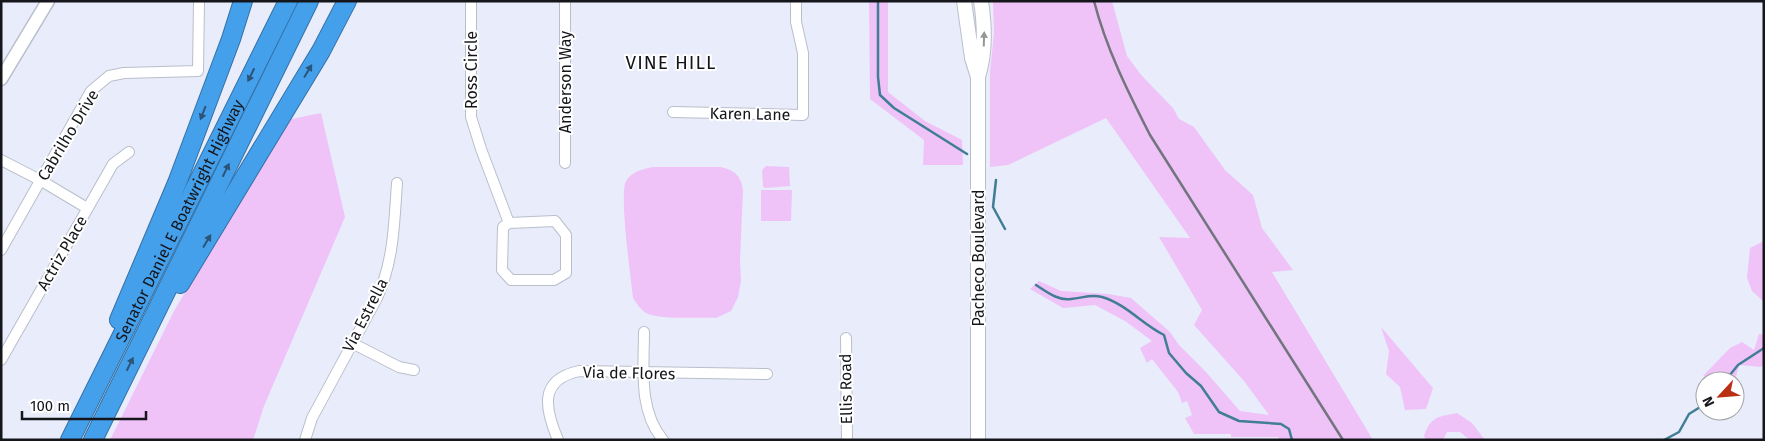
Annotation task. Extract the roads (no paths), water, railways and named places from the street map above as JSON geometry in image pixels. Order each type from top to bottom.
[{"type":"highway","points":[[89,402],[126,299],[177,183],[231,40],[243,1]]},
{"type":"highway","name":"Senator Daniel E Boatwright Highway","points":[[70,440],[288,1]]},
{"type":"highway","name":"Senator Daniel E Boatwright Highway","points":[[93,440],[309,1]]},
{"type":"highway","points":[[150,324],[189,271],[321,50],[347,1]]},
{"type":"main road","name":"Pacheco Boulevard","points":[[964,1],[972,58],[978,77]]},
{"type":"main road","name":"Pacheco Boulevard","points":[[978,440],[978,77],[983,60],[984,26],[981,1]]},
{"type":"street","points":[[1,79],[48,1]]},
{"type":"street","name":"Cabrilho Drive","points":[[1,250],[91,91],[109,76],[124,73],[198,70],[199,1]]},
{"type":"street","name":"Ross Circle","points":[[471,1],[471,117],[509,223]]},
{"type":"street","name":"Anderson Way","points":[[565,1],[565,163]]},
{"type":"street","name":"Karen Lane","points":[[673,112],[803,115],[803,53],[796,22],[796,1]]},
{"type":"street","name":"Actriz Place","points":[[1,360],[113,164],[129,152]]},
{"type":"street","points":[[1,160],[40,180],[87,208]]},
{"type":"street","name":"Via Estrella","points":[[305,440],[312,418],[386,278],[391,255],[397,183]]},
{"type":"street","points":[[555,221],[566,235],[566,273],[554,280],[511,280],[502,270],[503,227],[509,223],[555,221]]},
{"type":"street","points":[[644,332],[644,373],[647,410],[651,422],[662,440]]},
{"type":"street","name":"Ellis Road","points":[[846,338],[847,440]]},
{"type":"street","points":[[352,343],[400,367],[414,370]]},
{"type":"street","name":"Via de Flores","points":[[558,440],[550,418],[547,401],[551,388],[558,379],[568,374],[579,372],[767,374]]},
{"type":"waterway","points":[[878,1],[878,77],[880,95],[894,108],[967,154]]},
{"type":"waterway","points":[[996,180],[993,207],[1005,229]]},
{"type":"waterway","points":[[1036,285],[1062,299],[1098,296],[1119,304],[1164,335],[1169,353],[1186,373],[1201,386],[1219,412],[1239,421],[1281,424],[1289,429],[1292,440]]},
{"type":"waterway","points":[[1733,371],[1738,365],[1764,348]]},
{"type":"waterway","points":[[1664,440],[1679,432],[1689,414],[1695,410]]},
{"type":"railway","points":[[1094,1],[1111,53],[1150,135],[1343,440]]},
{"type":"district","name":"VINE HILL","points":[[671,62]]}]
